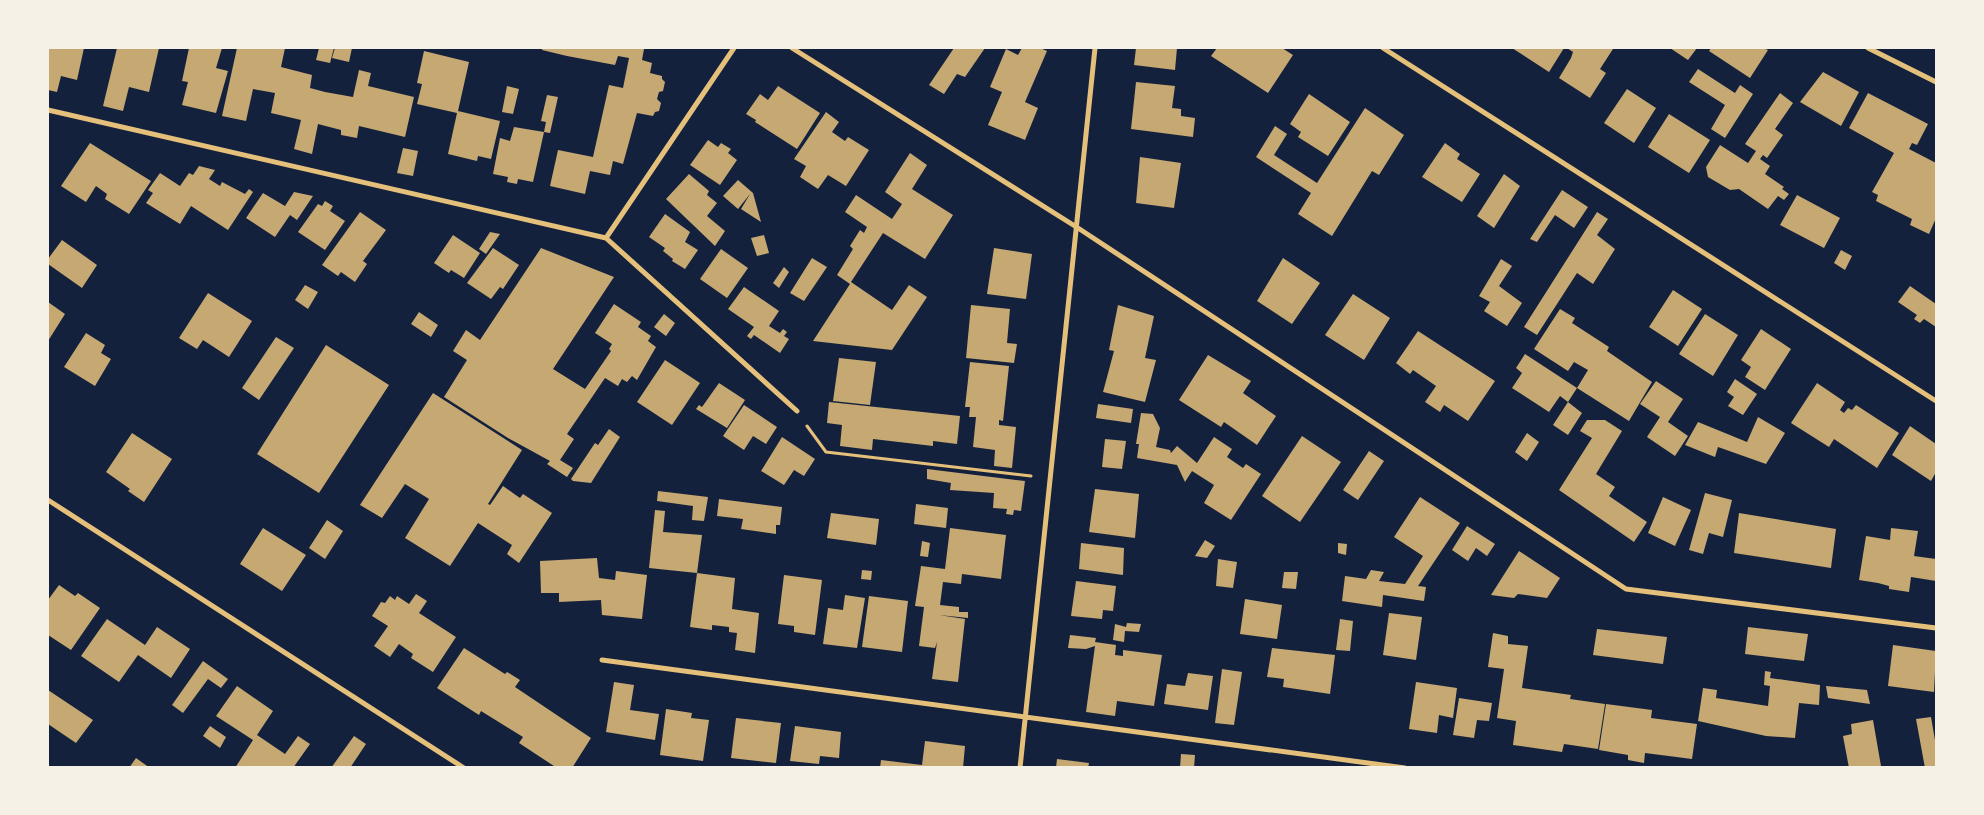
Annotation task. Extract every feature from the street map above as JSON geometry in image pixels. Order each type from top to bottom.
[{"type":"street","points":[[606,238],[734,48]]},
{"type":"street","points":[[792,48],[1078,228],[1626,589],[1936,628]]},
{"type":"street","points":[[1020,768],[1078,228],[1095,48]]},
{"type":"street","points":[[1383,48],[1936,401]]},
{"type":"street","points":[[1868,48],[1936,82]]},
{"type":"street","points":[[48,110],[606,238],[797,411]]},
{"type":"street","points":[[48,500],[464,768]]},
{"type":"street","points":[[602,660],[1405,768]]},
{"type":"path","points":[[797,411],[826,452],[1051,479]]},
{"type":"building","points":[[48,48],[84,48],[77,80],[61,76],[57,92],[48,90]]},
{"type":"building","points":[[117,48],[159,48],[149,92],[129,87],[123,111],[103,106]]},
{"type":"building","points":[[189,48],[222,48],[216,68],[228,71],[216,113],[182,105],[188,82],[182,81]]},
{"type":"building","points":[[237,48],[285,48],[281,67],[312,75],[310,88],[325,92],[353,97],[359,70],[371,73],[368,86],[414,97],[405,137],[359,126],[357,138],[341,135],[341,130],[318,124],[312,154],[294,149],[301,120],[271,113],[275,93],[253,89],[246,121],[222,116]]},
{"type":"building","points":[[319,48],[334,48],[330,63],[316,60]]},
{"type":"building","points":[[335,48],[352,48],[349,62],[332,58]]},
{"type":"building","points":[[542,48],[644,49],[642,60],[652,63],[650,73],[662,76],[665,82],[663,91],[659,92],[657,99],[661,103],[659,111],[655,112],[653,116],[637,113],[623,164],[613,161],[610,175],[590,171],[585,194],[550,186],[558,150],[593,157],[609,85],[623,88],[629,58],[618,56],[615,65],[567,56],[542,50]]},
{"type":"building","points":[[954,48],[985,48],[965,77],[957,74],[944,94],[929,85]]},
{"type":"building","points":[[1022,48],[1040,48],[1047,51],[1025,102],[1038,108],[1025,140],[988,125],[1002,92],[990,87],[1006,49],[1018,55]]},
{"type":"building","points":[[1136,48],[1177,48],[1175,70],[1134,65]]},
{"type":"building","points":[[1217,48],[1282,48],[1293,55],[1268,93],[1211,56]]},
{"type":"building","points":[[1512,48],[1564,48],[1549,72]]},
{"type":"building","points":[[1567,48],[1613,49],[1600,69],[1606,73],[1590,98],[1559,78],[1573,52]]},
{"type":"building","points":[[1670,48],[1697,48],[1688,60]]},
{"type":"building","points":[[1711,48],[1763,48],[1768,50],[1750,78],[1709,51]]},
{"type":"building","points":[[424,51],[469,62],[458,111],[500,121],[491,159],[478,156],[477,161],[448,154],[457,113],[417,104],[422,84],[417,83]]},
{"type":"building","points":[[1698,69],[1735,93],[1740,85],[1753,94],[1725,138],[1711,129],[1725,105],[1689,82]]},
{"type":"building","points":[[1823,72],[1859,92],[1841,126],[1800,102]]},
{"type":"building","points":[[1136,82],[1175,86],[1172,108],[1181,109],[1181,116],[1195,118],[1193,137],[1131,129]]},
{"type":"building","points":[[507,86],[519,89],[513,114],[502,112]]},
{"type":"building","points":[[778,86],[820,113],[797,149],[755,122],[756,120],[746,114],[760,94],[768,100]]},
{"type":"building","points":[[1627,89],[1656,108],[1634,143],[1604,123]]},
{"type":"building","points":[[1780,93],[1793,103],[1775,129],[1783,135],[1767,158],[1763,155],[1760,159],[1770,166],[1765,174],[1784,187],[1782,189],[1789,194],[1784,200],[1778,196],[1768,209],[1739,189],[1730,190],[1708,177],[1706,167],[1720,145],[1748,163],[1756,151],[1745,144]]},
{"type":"building","points":[[1868,93],[1928,124],[1917,145],[1912,143],[1909,149],[1936,163],[1936,218],[1929,234],[1910,225],[1912,219],[1876,201],[1878,195],[1872,192],[1894,153],[1849,128]]},
{"type":"building","points":[[1309,94],[1350,122],[1328,156],[1298,137],[1301,132],[1290,124]]},
{"type":"building","points":[[547,95],[558,97],[550,133],[544,132],[546,122],[541,121]]},
{"type":"building","points":[[1365,108],[1404,135],[1379,175],[1372,171],[1332,236],[1298,214],[1311,193],[1256,157],[1275,126],[1287,134],[1274,155],[1317,183]]},
{"type":"building","points":[[826,112],[839,122],[832,132],[845,141],[848,137],[869,150],[846,186],[828,175],[818,189],[800,177],[806,166],[794,159]]},
{"type":"building","points":[[1669,114],[1710,140],[1689,173],[1648,147]]},
{"type":"building","points":[[514,127],[544,132],[533,182],[518,179],[517,184],[507,182],[508,177],[493,174],[500,138],[510,141]]},
{"type":"building","points":[[708,140],[718,147],[721,143],[731,149],[728,153],[737,160],[720,185],[690,165]]},
{"type":"building","points":[[90,143],[151,181],[129,214],[105,199],[107,194],[96,186],[86,202],[61,186]]},
{"type":"building","points":[[1445,143],[1460,154],[1457,159],[1480,174],[1462,202],[1422,177]]},
{"type":"building","points":[[403,148],[418,151],[413,176],[397,173]]},
{"type":"building","points":[[910,153],[927,165],[912,189],[953,215],[925,259],[883,233],[851,282],[892,310],[909,285],[927,297],[892,350],[813,341],[850,284],[837,275],[853,249],[850,246],[860,230],[864,233],[867,227],[845,212],[856,195],[892,219],[902,204],[885,192]]},
{"type":"building","points":[[1140,157],[1181,163],[1174,208],[1136,203]]},
{"type":"building","points":[[199,166],[215,170],[209,179],[220,186],[222,182],[245,194],[249,189],[253,192],[228,230],[191,206],[180,224],[146,203],[153,193],[148,190],[160,173],[180,186],[189,173],[193,175]]},
{"type":"building","points":[[689,174],[709,191],[707,195],[717,203],[707,216],[725,231],[715,246],[666,199]]},
{"type":"building","points":[[1504,174],[1520,186],[1494,228],[1477,216]]},
{"type":"building","points":[[738,180],[753,193],[761,222],[741,209],[750,194],[738,209],[723,196]]},
{"type":"building","points":[[1562,190],[1588,207],[1574,228],[1555,215],[1537,242],[1530,239]]},
{"type":"building","points":[[294,192],[313,196],[297,220],[290,215],[275,237],[246,218],[263,193],[285,206]]},
{"type":"building","points":[[1797,195],[1840,218],[1824,248],[1780,225]]},
{"type":"building","points":[[325,201],[333,206],[330,211],[345,221],[325,250],[298,232],[318,204],[322,206]]},
{"type":"building","points":[[360,212],[386,230],[363,261],[367,264],[355,282],[341,272],[338,276],[322,265]]},
{"type":"building","points":[[1597,212],[1608,219],[1597,235],[1615,249],[1593,284],[1577,273],[1537,335],[1524,327]]},
{"type":"building","points":[[665,214],[690,232],[685,242],[698,250],[685,269],[672,261],[673,259],[663,251],[665,248],[649,237]]},
{"type":"building","points":[[490,232],[500,234],[486,254],[479,249]]},
{"type":"building","points":[[453,235],[480,253],[464,278],[451,270],[449,273],[434,263]]},
{"type":"building","points":[[764,235],[769,253],[757,256],[751,238]]},
{"type":"building","points":[[62,240],[97,265],[82,288],[48,264],[48,259]]},
{"type":"building","points":[[493,248],[519,265],[503,289],[500,287],[491,299],[467,283]]},
{"type":"building","points":[[541,248],[614,277],[553,369],[585,389],[611,351],[609,349],[612,344],[595,333],[614,304],[641,322],[638,327],[651,336],[648,341],[656,347],[637,380],[632,376],[627,382],[622,379],[618,386],[605,378],[567,434],[574,439],[560,460],[573,468],[567,477],[547,464],[550,461],[508,438],[444,397],[467,360],[453,351],[466,330],[480,340]]},
{"type":"building","points":[[994,248],[1032,254],[1026,299],[987,294]]},
{"type":"building","points":[[721,249],[748,268],[727,298],[700,279]]},
{"type":"building","points":[[1841,250],[1852,256],[1845,270],[1834,263]]},
{"type":"building","points":[[812,258],[827,267],[804,301],[790,293]]},
{"type":"building","points":[[1283,258],[1320,283],[1292,324],[1257,301]]},
{"type":"building","points":[[1501,259],[1512,266],[1499,286],[1522,303],[1507,326],[1484,311],[1490,302],[1479,296]]},
{"type":"building","points":[[784,267],[789,272],[779,288],[773,283]]},
{"type":"building","points":[[305,285],[318,292],[308,309],[295,300]]},
{"type":"building","points":[[1910,286],[1936,304],[1936,327],[1924,319],[1920,323],[1914,319],[1917,315],[1898,302]]},
{"type":"building","points":[[744,287],[779,311],[769,326],[780,333],[783,329],[787,332],[784,336],[789,339],[780,353],[754,335],[751,339],[747,336],[754,327],[728,309]]},
{"type":"building","points":[[1673,290],[1702,309],[1678,346],[1649,327]]},
{"type":"building","points":[[208,293],[252,321],[229,357],[203,340],[197,349],[179,338]]},
{"type":"building","points":[[1353,294],[1390,318],[1364,360],[1325,335]]},
{"type":"building","points":[[48,302],[65,314],[48,341]]},
{"type":"building","points":[[971,305],[1010,309],[1007,343],[1017,344],[1014,363],[966,358]]},
{"type":"building","points":[[1118,305],[1154,316],[1145,358],[1156,360],[1145,402],[1103,392],[1114,351],[1109,350]]},
{"type":"building","points":[[1560,309],[1575,318],[1572,323],[1609,347],[1607,351],[1652,382],[1629,421],[1577,388],[1588,370],[1574,362],[1568,371],[1534,349]]},
{"type":"building","points":[[419,312],[438,325],[431,337],[411,324]]},
{"type":"building","points":[[664,314],[675,323],[666,336],[654,327]]},
{"type":"building","points":[[1705,314],[1738,335],[1713,376],[1679,354]]},
{"type":"building","points":[[1761,329],[1791,349],[1765,390],[1745,377],[1751,367],[1741,360]]},
{"type":"building","points":[[1418,331],[1495,381],[1468,421],[1444,405],[1440,412],[1425,402],[1436,386],[1413,370],[1410,374],[1396,363]]},
{"type":"building","points":[[86,333],[105,345],[101,353],[111,359],[95,386],[64,367]]},
{"type":"building","points":[[276,337],[294,348],[259,400],[242,388]]},
{"type":"building","points":[[326,345],[389,385],[319,493],[257,454]]},
{"type":"building","points":[[1525,354],[1577,388],[1568,402],[1560,396],[1549,412],[1512,388],[1522,373],[1516,368]]},
{"type":"building","points":[[1208,355],[1251,381],[1243,393],[1276,416],[1257,445],[1224,422],[1221,427],[1179,400]]},
{"type":"building","points":[[839,358],[876,362],[870,405],[833,401]]},
{"type":"building","points":[[665,360],[700,383],[672,425],[637,402]]},
{"type":"building","points":[[970,362],[1009,366],[1003,421],[999,420],[999,425],[1016,427],[1012,468],[994,466],[995,450],[973,447],[976,417],[969,417],[970,407],[965,407]]},
{"type":"building","points":[[1735,379],[1757,394],[1743,415],[1728,406],[1734,397],[1727,392]]},
{"type":"building","points":[[1656,381],[1683,399],[1668,422],[1688,436],[1675,456],[1647,437],[1660,417],[1640,404]]},
{"type":"building","points":[[719,383],[745,400],[727,428],[696,409],[699,405],[702,407]]},
{"type":"building","points":[[1817,383],[1845,402],[1840,410],[1844,413],[1848,408],[1852,410],[1856,405],[1899,433],[1877,468],[1834,439],[1829,447],[1791,423]]},
{"type":"building","points":[[433,393],[522,450],[488,504],[490,505],[503,486],[520,498],[523,494],[552,513],[519,563],[507,554],[512,545],[478,523],[450,566],[405,538],[429,499],[405,484],[382,518],[360,505]]},
{"type":"building","points":[[829,402],[960,416],[957,444],[933,441],[933,446],[873,439],[872,450],[840,446],[842,425],[827,423]]},
{"type":"building","points":[[1568,402],[1582,413],[1568,435],[1553,425]]},
{"type":"building","points":[[1098,404],[1133,409],[1131,423],[1096,418]]},
{"type":"building","points":[[744,405],[777,427],[766,444],[753,436],[744,450],[723,436]]},
{"type":"building","points":[[1141,413],[1153,414],[1160,428],[1156,447],[1170,450],[1171,453],[1177,446],[1197,463],[1214,437],[1232,449],[1227,457],[1243,468],[1246,464],[1261,474],[1231,520],[1204,503],[1214,485],[1192,471],[1185,482],[1177,465],[1137,458],[1139,444],[1136,444]]},
{"type":"building","points":[[1758,417],[1785,433],[1766,464],[1718,447],[1715,457],[1685,445],[1698,422],[1747,442]]},
{"type":"building","points":[[1587,420],[1605,420],[1622,431],[1596,474],[1615,487],[1609,496],[1647,522],[1634,542],[1559,490],[1592,438],[1580,431]]},
{"type":"building","points":[[1910,426],[1936,444],[1936,472],[1931,481],[1892,455]]},
{"type":"building","points":[[609,429],[620,437],[591,483],[573,481],[571,479],[595,443],[598,445]]},
{"type":"building","points":[[132,433],[172,459],[144,502],[128,491],[130,489],[106,472]]},
{"type":"building","points":[[1527,433],[1539,442],[1527,461],[1515,452]]},
{"type":"building","points":[[1302,436],[1341,462],[1300,522],[1262,496]]},
{"type":"building","points":[[782,437],[815,459],[804,476],[794,470],[784,485],[761,471]]},
{"type":"building","points":[[1105,439],[1126,441],[1122,469],[1102,467]]},
{"type":"building","points":[[1369,451],[1384,461],[1358,500],[1343,490]]},
{"type":"building","points":[[927,469],[1025,481],[1021,511],[1014,510],[1013,515],[1006,514],[1007,509],[993,508],[994,493],[950,490],[951,483],[927,479]]},
{"type":"building","points":[[1095,489],[1139,494],[1135,538],[1089,532]]},
{"type":"building","points":[[658,491],[708,497],[704,521],[692,520],[693,506],[657,501]]},
{"type":"building","points":[[1705,493],[1732,500],[1723,537],[1709,533],[1703,554],[1689,550]]},
{"type":"building","points":[[1420,497],[1460,523],[1418,586],[1426,587],[1424,601],[1383,595],[1382,607],[1342,601],[1345,576],[1366,579],[1371,570],[1384,572],[1379,581],[1405,584],[1423,556],[1394,537]]},
{"type":"building","points":[[1663,497],[1691,510],[1675,546],[1648,533]]},
{"type":"building","points":[[719,499],[782,507],[780,525],[776,525],[776,534],[741,529],[743,519],[717,516]]},
{"type":"building","points":[[916,504],[948,508],[946,528],[914,524]]},
{"type":"building","points":[[655,510],[665,511],[663,532],[702,535],[697,573],[649,568]]},
{"type":"building","points":[[831,513],[879,519],[876,545],[827,538]]},
{"type":"building","points":[[1739,513],[1836,529],[1831,568],[1734,553]]},
{"type":"building","points":[[327,520],[343,531],[325,559],[309,548]]},
{"type":"building","points":[[1467,526],[1495,544],[1487,556],[1476,548],[1468,561],[1452,550]]},
{"type":"building","points":[[263,528],[306,555],[282,591],[240,564]]},
{"type":"building","points":[[950,528],[1006,535],[1001,579],[962,574],[961,584],[943,582],[940,605],[959,607],[959,612],[968,612],[968,618],[939,615],[965,619],[958,682],[932,679],[937,642],[935,648],[919,646],[924,607],[915,606],[921,566],[945,569]]},
{"type":"building","points":[[1891,528],[1918,531],[1914,556],[1936,559],[1936,581],[1911,577],[1909,592],[1889,589],[1889,586],[1859,580],[1866,536],[1890,540]]},
{"type":"building","points":[[1205,540],[1215,546],[1207,558],[1195,556]]},
{"type":"building","points":[[922,541],[930,543],[928,557],[920,556]]},
{"type":"building","points":[[1081,543],[1124,548],[1123,575],[1079,569]]},
{"type":"building","points":[[1338,543],[1347,544],[1346,555],[1338,553]]},
{"type":"building","points":[[1519,551],[1560,578],[1547,598],[1518,594],[1514,598],[1491,595]]},
{"type":"building","points":[[597,558],[599,578],[615,580],[616,571],[647,575],[642,619],[602,615],[601,600],[559,602],[559,593],[541,593],[540,561]]},
{"type":"building","points":[[1218,559],[1237,562],[1233,588],[1216,586]]},
{"type":"building","points":[[862,570],[872,571],[871,580],[861,579]]},
{"type":"building","points":[[1284,572],[1298,572],[1296,589],[1282,588]]},
{"type":"building","points":[[697,573],[735,578],[732,609],[759,613],[755,653],[735,650],[737,633],[729,632],[729,627],[712,625],[712,630],[690,627]]},
{"type":"building","points":[[784,575],[822,580],[815,635],[794,632],[794,626],[778,624]]},
{"type":"building","points":[[1076,581],[1116,586],[1113,611],[1103,610],[1102,619],[1071,616]]},
{"type":"building","points":[[59,585],[75,596],[78,593],[100,608],[71,650],[48,635],[48,600]]},
{"type":"building","points":[[416,594],[427,601],[419,613],[456,637],[433,672],[411,658],[413,654],[399,644],[390,657],[374,646],[388,626],[372,616],[381,602],[385,603],[390,596],[395,600],[397,596],[409,604]]},
{"type":"building","points":[[845,595],[865,598],[857,648],[823,644],[828,608],[843,610]]},
{"type":"building","points":[[869,596],[908,601],[902,652],[862,647]]},
{"type":"building","points":[[1245,599],[1282,605],[1277,639],[1240,634]]},
{"type":"building","points":[[1389,613],[1422,617],[1416,660],[1383,655]]},
{"type":"building","points":[[107,619],[145,645],[157,627],[190,649],[171,678],[138,655],[119,682],[81,656]]},
{"type":"building","points":[[1340,619],[1353,621],[1350,651],[1336,650]]},
{"type":"building","points":[[1127,623],[1141,624],[1139,632],[1125,631],[1124,642],[1113,640],[1115,624],[1126,627]]},
{"type":"building","points":[[1748,627],[1808,634],[1804,661],[1745,654]]},
{"type":"building","points":[[1597,629],[1667,637],[1663,664],[1593,655]]},
{"type":"building","points":[[1493,633],[1508,636],[1508,644],[1528,646],[1522,688],[1571,695],[1570,699],[1605,704],[1598,749],[1564,744],[1562,752],[1513,745],[1516,721],[1497,718],[1504,669],[1488,667]]},
{"type":"building","points":[[1070,635],[1096,638],[1095,642],[1116,645],[1115,655],[1123,656],[1123,650],[1162,655],[1154,706],[1117,701],[1115,716],[1086,712],[1095,646],[1086,649],[1068,648]]},
{"type":"building","points":[[1893,645],[1936,651],[1934,692],[1888,686]]},
{"type":"building","points":[[464,648],[505,674],[507,672],[520,680],[515,687],[591,738],[572,768],[557,768],[519,743],[523,737],[481,711],[479,715],[437,688]]},
{"type":"building","points":[[1272,648],[1335,655],[1330,694],[1283,687],[1284,679],[1267,677]]},
{"type":"building","points":[[203,661],[228,679],[221,688],[208,679],[183,713],[172,705]]},
{"type":"building","points":[[1222,669],[1242,672],[1234,725],[1215,723]]},
{"type":"building","points":[[1765,671],[1771,672],[1770,678],[1820,685],[1819,705],[1799,703],[1795,738],[1766,736],[1698,721],[1703,688],[1717,690],[1716,698],[1768,706],[1770,686],[1764,685]]},
{"type":"building","points":[[1188,673],[1213,676],[1208,710],[1164,704],[1167,684],[1185,686]]},
{"type":"building","points":[[614,682],[634,685],[630,710],[659,714],[655,740],[606,732]]},
{"type":"building","points":[[1416,682],[1457,688],[1453,718],[1439,715],[1437,733],[1409,729]]},
{"type":"building","points":[[237,686],[273,711],[257,735],[285,754],[298,736],[310,744],[293,768],[235,768],[253,740],[216,716]]},
{"type":"building","points":[[1826,686],[1867,690],[1870,704],[1828,698]]},
{"type":"building","points":[[48,690],[93,720],[76,743],[48,724]]},
{"type":"building","points":[[1459,698],[1492,703],[1489,721],[1477,720],[1474,738],[1453,735]]},
{"type":"building","points":[[1606,704],[1652,710],[1651,718],[1697,724],[1692,759],[1645,753],[1644,763],[1628,760],[1628,755],[1599,750]]},
{"type":"building","points":[[666,709],[692,713],[691,718],[709,720],[703,761],[660,755]]},
{"type":"building","points":[[1931,717],[1936,746],[1936,768],[1925,768],[1916,719]]},
{"type":"building","points":[[736,718],[781,723],[776,763],[731,758]]},
{"type":"building","points":[[1873,720],[1881,766],[1849,768],[1843,736],[1852,734],[1851,724]]},
{"type":"building","points":[[210,726],[226,737],[220,748],[203,736]]},
{"type":"building","points":[[795,726],[841,732],[839,758],[820,756],[819,764],[790,761]]},
{"type":"building","points":[[354,736],[366,744],[350,768],[331,768]]},
{"type":"building","points":[[925,741],[965,746],[963,768],[880,768],[881,760],[922,765]]},
{"type":"building","points":[[1181,754],[1195,755],[1194,768],[1180,768]]},
{"type":"building","points":[[136,758],[150,768],[129,768]]},
{"type":"building","points":[[1057,759],[1089,763],[1088,768],[1056,768]]}]
